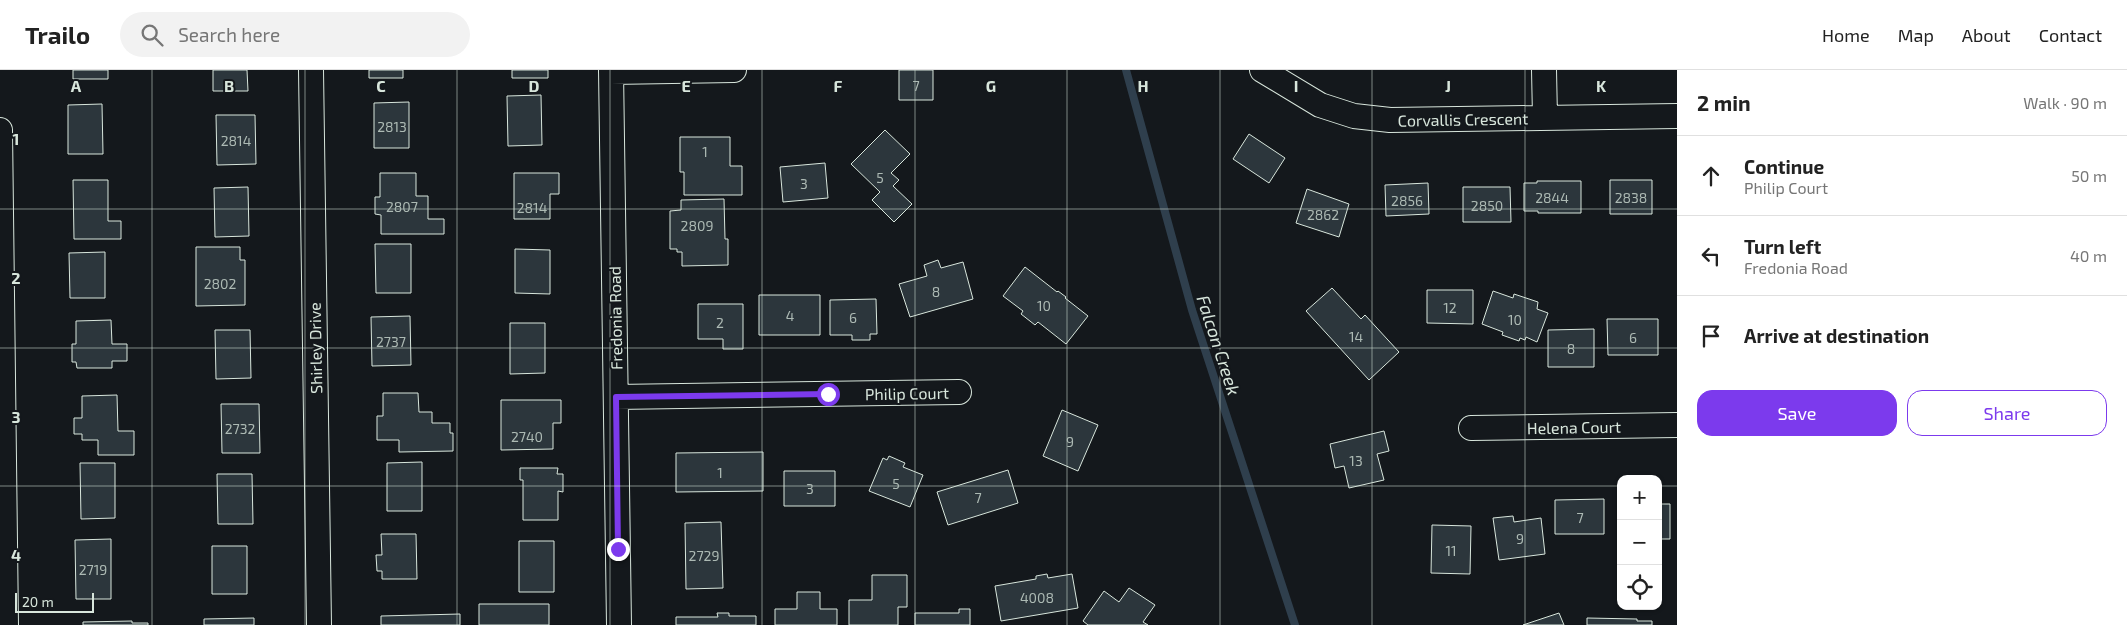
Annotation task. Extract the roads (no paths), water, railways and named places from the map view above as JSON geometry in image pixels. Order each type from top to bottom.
[{"type":"street","name":"Shirley Drive","points":[[311,70],[319,625]]},
{"type":"street","points":[[611,71],[734,70]]},
{"type":"street","name":"Corvallis Crescent","points":[[1262,70],[1320,106],[1367,118],[1390,120],[1677,116]]},
{"type":"street","points":[[1544,70],[1545,117]]},
{"type":"street","name":"Fredonia Road","points":[[611,71],[619,625]]},
{"type":"street","points":[[0,130],[6,625]]},
{"type":"street","name":"Philip Court","points":[[616,397],[959,392]]},
{"type":"street","name":"Helena Court","points":[[1470,428],[1677,425]]},
{"type":"waterway","name":"Falcon Creek","points":[[1126,70],[1192,310],[1295,625]]}]
